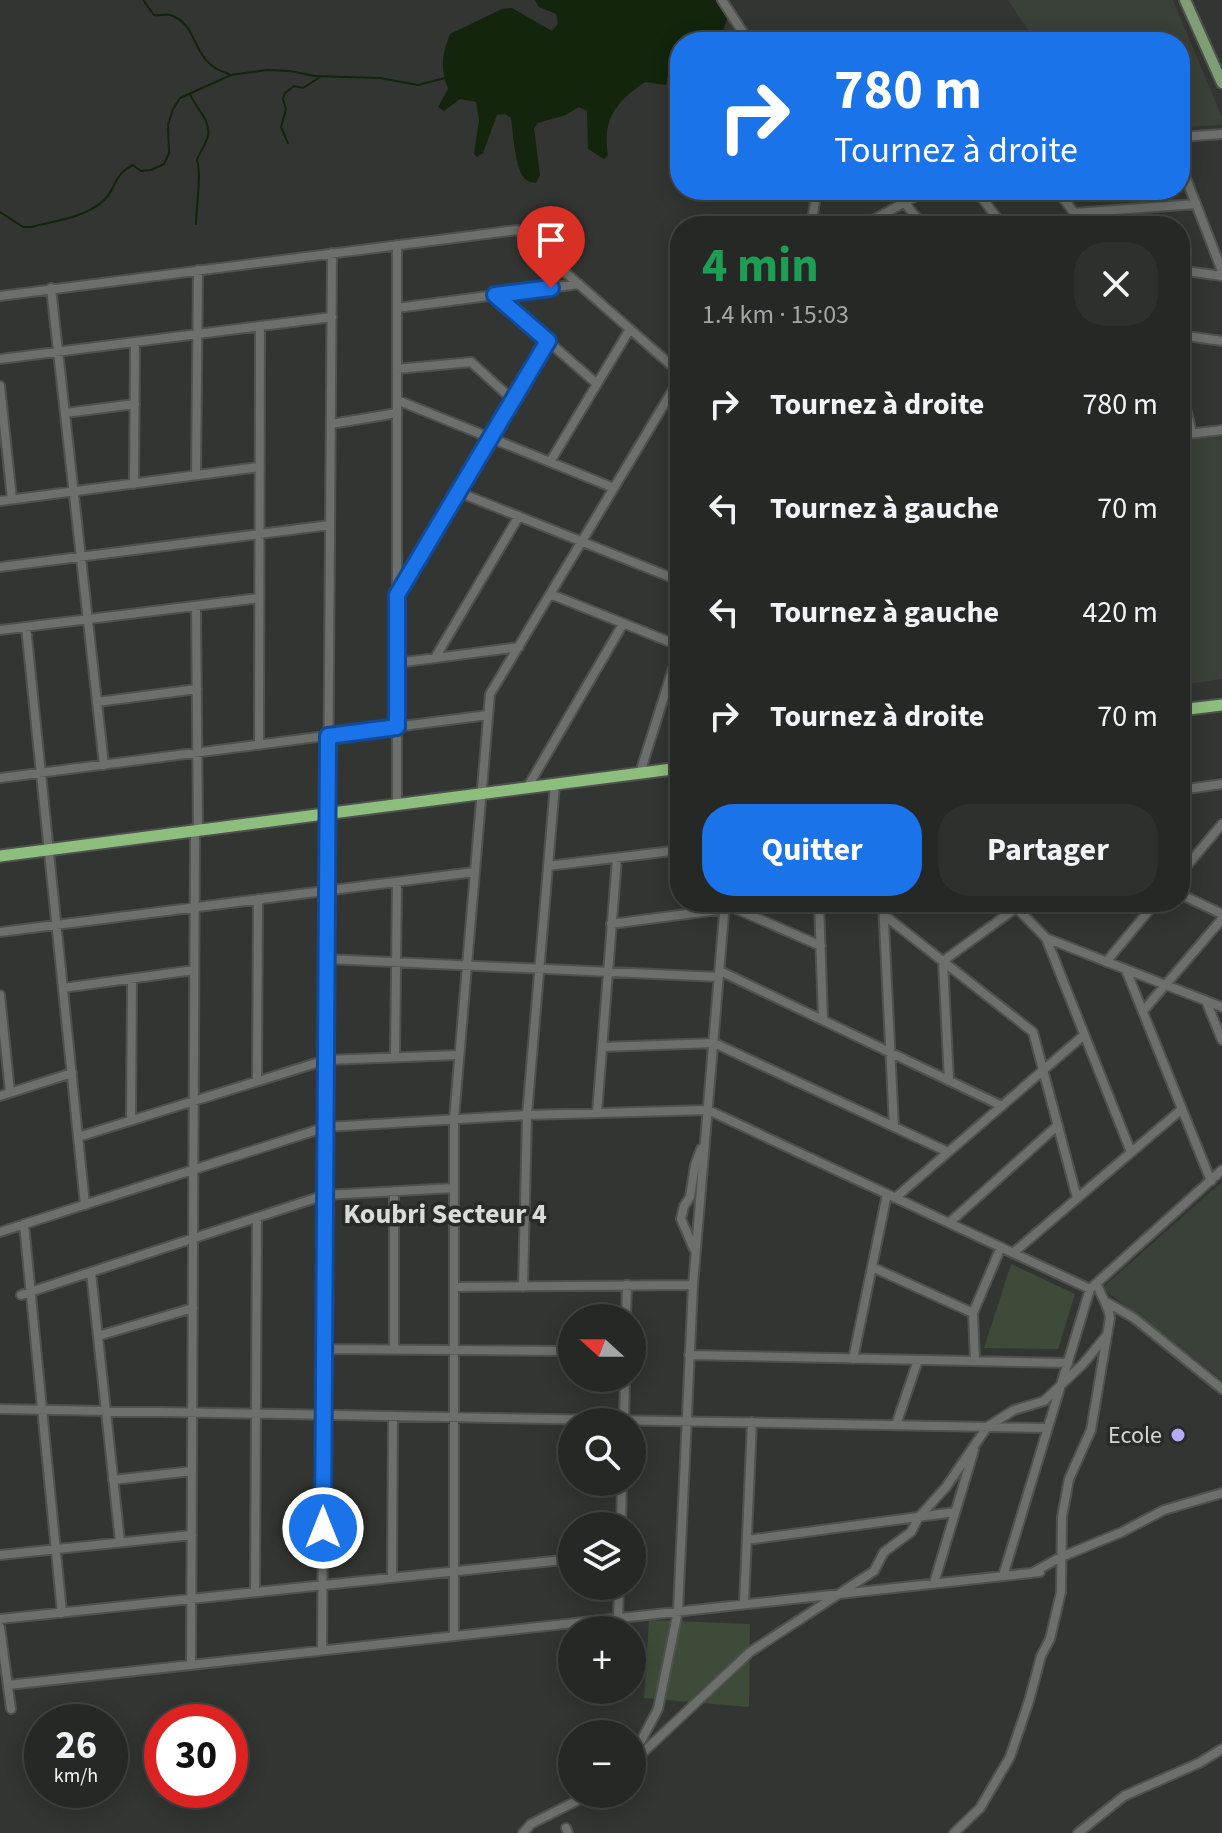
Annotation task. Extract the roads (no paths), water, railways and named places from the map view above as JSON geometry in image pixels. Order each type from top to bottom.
[{"type":"highway","points":[[1190,709],[1222,705]]},
{"type":"highway","points":[[0,856],[670,769]]},
{"type":"main road","points":[[1185,0],[1222,83]]},
{"type":"street","points":[[722,0],[743,32]]},
{"type":"street","points":[[1190,136],[1222,134]]},
{"type":"street","points":[[1190,189],[1222,273],[1190,271]]},
{"type":"street","points":[[900,200],[914,216]]},
{"type":"street","points":[[880,216],[909,200]]},
{"type":"street","points":[[1064,200],[1076,216]]},
{"type":"street","points":[[1074,213],[1196,204]]},
{"type":"street","points":[[0,296],[517,230],[670,367]]},
{"type":"street","points":[[397,245],[397,805]]},
{"type":"street","points":[[322,1650],[332,253]]},
{"type":"street","points":[[196,475],[198,270]]},
{"type":"street","points":[[397,308],[579,284]]},
{"type":"street","points":[[51,288],[104,765]]},
{"type":"street","points":[[495,295],[597,384]]},
{"type":"street","points":[[0,359],[332,317]]},
{"type":"street","points":[[259,745],[260,326]]},
{"type":"street","points":[[550,462],[630,329]]},
{"type":"street","points":[[1190,336],[1222,341]]},
{"type":"street","points":[[397,595],[548,341]]},
{"type":"street","points":[[134,484],[135,342]]},
{"type":"street","points":[[397,369],[471,362],[513,400]]},
{"type":"street","points":[[0,386],[12,499]]},
{"type":"street","points":[[454,1636],[454,1119],[490,694],[670,396]]},
{"type":"street","points":[[397,400],[614,488]]},
{"type":"street","points":[[65,413],[135,404]]},
{"type":"street","points":[[331,424],[397,413]]},
{"type":"street","points":[[1190,425],[1192,433],[1222,430]]},
{"type":"street","points":[[0,501],[259,467]]},
{"type":"street","points":[[458,492],[670,577]]},
{"type":"street","points":[[435,658],[519,516]]},
{"type":"street","points":[[0,567],[330,525]]},
{"type":"street","points":[[550,594],[670,642]]},
{"type":"street","points":[[0,630],[259,598]]},
{"type":"street","points":[[191,1665],[196,606]]},
{"type":"street","points":[[527,788],[623,624]]},
{"type":"street","points":[[26,627],[85,1205]]},
{"type":"street","points":[[397,663],[519,647]]},
{"type":"street","points":[[640,773],[670,678]]},
{"type":"street","points":[[97,702],[197,689]]},
{"type":"street","points":[[0,778],[488,715]]},
{"type":"street","points":[[523,1287],[527,1115],[555,784]]},
{"type":"street","points":[[1190,789],[1222,784]]},
{"type":"street","points":[[1190,862],[1222,824]]},
{"type":"street","points":[[548,866],[670,851]]},
{"type":"street","points":[[597,1113],[617,858]]},
{"type":"street","points":[[0,932],[474,872]]},
{"type":"street","points":[[395,1057],[397,882]]},
{"type":"street","points":[[257,1081],[258,899]]},
{"type":"street","points":[[1143,1011],[1222,916],[1190,899]]},
{"type":"street","points":[[611,924],[683,912]]},
{"type":"street","points":[[646,1733],[658,1709],[678,1611],[695,1251],[724,912]]},
{"type":"street","points":[[741,912],[821,946]]},
{"type":"street","points":[[819,912],[823,1020]]},
{"type":"street","points":[[884,912],[894,1127]]},
{"type":"street","points":[[943,961],[1005,912]]},
{"type":"street","points":[[1021,912],[1046,938],[1131,1152]]},
{"type":"street","points":[[1106,962],[1148,912]]},
{"type":"street","points":[[884,915],[1033,1032],[1077,1198]]},
{"type":"street","points":[[1046,938],[1222,1007]]},
{"type":"street","points":[[327,959],[719,974],[1002,1106]]},
{"type":"street","points":[[943,961],[949,1081]]},
{"type":"street","points":[[63,988],[194,970]]},
{"type":"street","points":[[1126,970],[1211,1181]]},
{"type":"street","points":[[131,1120],[132,979]]},
{"type":"street","points":[[0,995],[10,1092]]},
{"type":"street","points":[[1206,1001],[1222,1040]]},
{"type":"street","points":[[853,1359],[891,1196],[948,1152],[1084,1035]]},
{"type":"street","points":[[602,1047],[714,1043],[948,1152]]},
{"type":"street","points":[[78,1137],[326,1060],[459,1055]]},
{"type":"street","points":[[0,1096],[72,1073]]},
{"type":"street","points":[[1013,1253],[1182,1109]]},
{"type":"street","points":[[0,1232],[326,1127],[527,1115],[708,1110],[1013,1253],[1093,1286],[1108,1303],[1134,1318],[1222,1389]]},
{"type":"street","points":[[949,1223],[1058,1125]]},
{"type":"street","points":[[695,1251],[681,1219],[690,1197],[695,1165],[705,1137]]},
{"type":"street","points":[[1003,1576],[1093,1286],[1222,1170]]},
{"type":"street","points":[[26,1293],[325,1195],[454,1188]]},
{"type":"street","points":[[394,1191],[394,1349]]},
{"type":"street","points":[[255,1592],[257,1217]]},
{"type":"street","points":[[24,1224],[26,1293],[42,1409],[62,1613]]},
{"type":"street","points":[[975,1361],[973,1313],[1001,1247]]},
{"type":"street","points":[[872,1267],[973,1313]]},
{"type":"street","points":[[91,1272],[120,1542]]},
{"type":"street","points":[[626,1304],[627,1285]]},
{"type":"street","points":[[454,1287],[693,1285]]},
{"type":"street","points":[[954,1833],[980,1808],[1019,1734],[1041,1656],[1057,1616],[1061,1592],[1062,1517],[1069,1479],[1091,1430],[1110,1318],[1108,1303]]},
{"type":"street","points":[[98,1336],[193,1308]]},
{"type":"street","points":[[646,1748],[750,1652],[874,1571],[884,1552],[911,1532],[919,1517],[946,1487],[984,1426],[1014,1410],[1044,1401],[1060,1388],[1106,1336]]},
{"type":"street","points":[[324,1349],[558,1351]]},
{"type":"street","points":[[689,1355],[1068,1363]]},
{"type":"street","points":[[896,1425],[918,1360]]},
{"type":"street","points":[[0,1409],[558,1419]]},
{"type":"street","points":[[392,1577],[393,1416]]},
{"type":"street","points":[[646,1421],[1048,1428]]},
{"type":"street","points":[[744,1604],[752,1422]]},
{"type":"street","points":[[934,1583],[976,1441]]},
{"type":"street","points":[[113,1480],[192,1471]]},
{"type":"street","points":[[635,1616],[1035,1572],[1164,1510],[1222,1493]]},
{"type":"street","points":[[747,1540],[955,1512]]},
{"type":"street","points":[[0,1555],[192,1535]]},
{"type":"street","points":[[0,1619],[558,1560]]},
{"type":"street","points":[[8,1685],[558,1625]]},
{"type":"street","points":[[0,1627],[11,1709]]},
{"type":"street","points":[[1078,1833],[1124,1796],[1199,1763],[1222,1749]]},
{"type":"street","points":[[523,1833],[531,1824],[562,1808]]},
{"type":"waterway","points":[[143,0],[154,15],[171,15],[182,21],[208,62],[229,74]]},
{"type":"waterway","points":[[0,212],[23,227],[86,212],[107,197],[126,169],[133,165],[141,171],[151,170],[164,164],[169,153],[168,125],[180,98],[231,75],[267,70],[290,71],[315,76],[380,78],[418,85],[445,78]]},
{"type":"waterway","points":[[288,143],[281,127],[286,109],[285,93],[294,86],[303,88],[320,77]]},
{"type":"waterway","points":[[190,94],[208,130],[197,160],[196,224]]},
{"type":"place","name":"Ecole","points":[[1178,1435]]},
{"type":"district","name":"Koubri Secteur 4","points":[[445,1213]]}]
